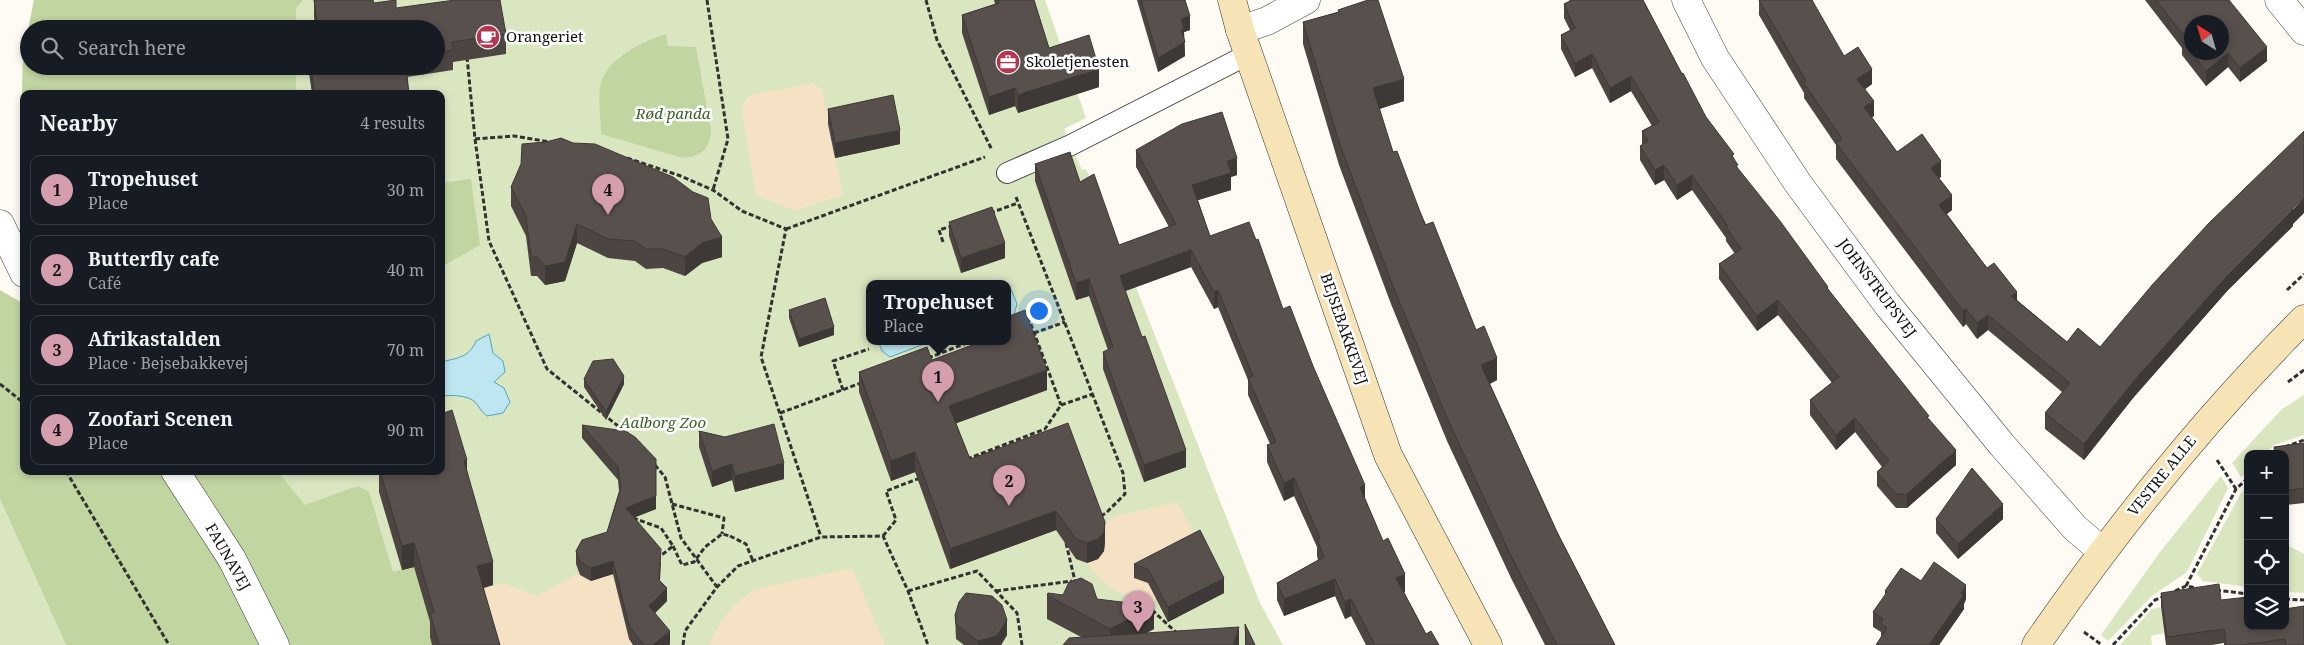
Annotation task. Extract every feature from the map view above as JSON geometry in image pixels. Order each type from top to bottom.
[{"type":"street","name":"BEJSEBAKKEVEJ","points":[[1232,0],[1244,42],[1388,455],[1488,645]]},
{"type":"street","points":[[1244,42],[1267,21],[1306,0]]},
{"type":"street","name":"JOHNSTRUPSVEJ","points":[[1686,0],[1715,58],[1797,182],[1887,304],[2002,445],[2075,528],[2102,551]]},
{"type":"street","points":[[2279,0],[2304,31]]},
{"type":"street","points":[[0,224],[20,265]]},
{"type":"street","points":[[0,269],[20,279]]},
{"type":"street","name":"VESTRE ALLE","points":[[2036,645],[2102,551],[2198,431],[2304,319]]},
{"type":"street","name":"FAUNAVEJ","points":[[178,475],[232,559],[275,645]]},
{"type":"lane","points":[[1007,173],[1071,145],[1244,42]]},
{"type":"path","points":[[707,0],[728,140],[713,190]]},
{"type":"path","points":[[626,158],[678,175],[713,190],[742,211],[786,230],[993,154],[937,40],[926,0]]},
{"type":"path","points":[[466,55],[489,241],[546,369],[630,436]]},
{"type":"path","points":[[475,139],[514,136],[552,142]]},
{"type":"path","points":[[1007,173],[1123,473],[1125,494],[1106,514],[1098,517]]},
{"type":"path","points":[[983,215],[1018,203]]},
{"type":"path","points":[[943,242],[939,230],[957,224]]},
{"type":"path","points":[[786,230],[761,358],[821,537]]},
{"type":"path","points":[[1022,322],[1029,319],[1061,405]]},
{"type":"path","points":[[1034,333],[1065,322]]},
{"type":"path","points":[[926,359],[962,345]]},
{"type":"path","points":[[843,390],[832,362],[869,349]]},
{"type":"path","points":[[780,413],[870,380]]},
{"type":"path","points":[[0,384],[20,400]]},
{"type":"path","points":[[966,460],[1045,429],[1061,405],[1093,394]]},
{"type":"path","points":[[2281,450],[2304,440]]},
{"type":"path","points":[[653,463],[665,477],[681,538],[717,587]]},
{"type":"path","points":[[68,475],[169,645]]},
{"type":"path","points":[[683,645],[685,632],[717,587],[738,566],[821,537],[883,536],[896,520],[886,491],[922,477]]},
{"type":"path","points":[[2186,586],[2236,488],[2244,481]]},
{"type":"path","points":[[633,518],[661,528],[674,546],[682,565],[694,562],[706,547],[722,534],[724,518],[672,504]]},
{"type":"path","points":[[1064,533],[1075,581],[1082,586]]},
{"type":"path","points":[[722,534],[746,544],[753,560]]},
{"type":"path","points":[[883,536],[908,591],[928,645]]},
{"type":"path","points":[[658,559],[674,546]]},
{"type":"path","points":[[908,591],[977,571],[1017,613],[1022,645]]},
{"type":"path","points":[[996,591],[1075,581]]},
{"type":"path","points":[[2113,645],[2155,600],[2186,586],[2204,588]]},
{"type":"path","points":[[2212,590],[2244,594]]},
{"type":"path","points":[[2289,598],[2304,600]]},
{"type":"path","points":[[1151,610],[1174,628],[1183,640]]},
{"type":"green space","name":"Aalborg Zoo","points":[[34,0],[1045,0],[1086,118],[1064,129],[1082,170],[1086,169],[1132,277],[1260,603],[1283,645],[330,645],[228,475],[445,475],[445,90],[22,90],[23,75],[445,75],[445,20],[30,20]]},
{"type":"green space","points":[[34,0],[303,0],[296,8],[296,20],[30,20]]},
{"type":"green space","name":"Rød panda","points":[[666,34],[668,46],[696,47],[711,131],[706,147],[700,154],[695,156],[683,158],[601,134],[600,88],[608,69],[626,53],[647,41]]},
{"type":"green space","points":[[23,75],[296,75],[296,90],[22,90]]},
{"type":"green space","points":[[471,179],[480,245],[445,265],[445,182]]},
{"type":"green space","points":[[0,290],[20,302],[20,475],[280,475],[305,505],[358,486],[369,492],[393,572],[414,566],[434,636],[432,645],[66,645],[0,499]]},
{"type":"green space","points":[[2304,395],[2304,435],[2274,445],[2269,450],[2244,450],[2282,409]]},
{"type":"green space","points":[[2244,450],[2244,474],[2241,477],[2232,463]]},
{"type":"green space","points":[[2221,476],[2228,488],[2187,572],[2152,596],[2108,641],[2101,635],[2160,552]]},
{"type":"green space","points":[[2244,490],[2244,586],[2203,581],[2197,574]]},
{"type":"green space","points":[[0,499],[66,645],[0,645]]},
{"type":"green space","points":[[2289,546],[2304,554],[2304,593],[2289,592]]},
{"type":"green space","points":[[2161,607],[2164,633],[2151,636],[2152,645],[2120,645],[2152,609]]},
{"type":"sand","points":[[813,83],[822,90],[843,195],[795,211],[756,195],[741,107],[749,95]]},
{"type":"sand","points":[[1177,502],[1200,544],[1158,602],[1135,598],[1117,592],[1094,573],[1087,563],[1098,559],[1097,528],[1117,516]]},
{"type":"sand","points":[[592,566],[639,593],[629,639],[633,645],[493,645],[462,595],[503,583],[537,596]]},
{"type":"sand","points":[[852,568],[885,645],[709,645],[722,620],[734,606],[756,589]]},
{"type":"water","points":[[1011,289],[1017,304],[1014,315],[1011,316]]},
{"type":"water","points":[[489,334],[493,353],[503,361],[505,372],[494,382],[504,388],[510,402],[503,413],[487,416],[471,399],[445,396],[445,361],[466,354],[476,341]]},
{"type":"water","points":[[880,345],[922,345],[890,357],[882,351]]},
{"type":"building","points":[[314,0],[373,0],[374,3],[396,0],[396,8],[455,0],[500,0],[506,34],[452,42],[453,50],[445,51],[445,20],[317,20]]},
{"type":"building","points":[[998,0],[1034,0],[1049,48],[1089,35],[1099,69],[1018,95],[1015,88],[989,97],[962,15],[999,3]]},
{"type":"building","points":[[1141,0],[1185,0],[1190,16],[1181,19],[1184,29],[1181,30],[1185,42],[1158,58]]},
{"type":"building","points":[[1368,0],[1378,0],[1404,79],[1373,88],[1393,152],[1397,151],[1425,225],[1433,222],[1476,330],[1484,326],[1497,358],[1481,365],[1557,532],[1615,645],[1557,645],[1511,556],[1447,418],[1391,281],[1339,142],[1303,22],[1339,12],[1338,10]]},
{"type":"building","points":[[1572,0],[1643,0],[1706,117],[1734,154],[1732,156],[1738,165],[1736,166],[1780,221],[1827,288],[1929,416],[1927,417],[1956,450],[1907,494],[1896,494],[1877,472],[1889,461],[1855,418],[1836,435],[1810,400],[1839,377],[1778,300],[1757,316],[1719,264],[1741,249],[1726,227],[1728,226],[1692,175],[1677,185],[1664,165],[1655,170],[1640,146],[1648,141],[1642,131],[1659,122],[1631,76],[1610,88],[1592,54],[1575,63],[1561,35],[1575,28],[1564,4]]},
{"type":"building","points":[[1759,0],[1812,0],[1844,56],[1858,47],[1872,69],[1857,79],[1874,101],[1864,107],[1897,152],[1922,134],[1941,161],[1931,168],[1952,195],[1939,205],[1987,268],[1994,263],[2017,292],[2011,296],[2067,342],[2078,328],[2100,347],[2153,284],[2209,223],[2304,131],[2304,198],[2228,275],[2133,382],[2084,444],[2045,413],[2070,383],[1988,315],[1977,323],[1966,309],[1963,311],[1836,143],[1842,139],[1804,83],[1806,81]]},
{"type":"building","points":[[2156,0],[2229,0],[2267,47],[2240,68],[2229,54],[2229,15],[2184,15],[2184,35]]},
{"type":"building","points":[[2197,60],[2219,60],[2206,71]]},
{"type":"building","points":[[312,75],[407,75],[409,90],[314,90]]},
{"type":"building","points":[[893,95],[900,130],[835,143],[828,109]]},
{"type":"building","points":[[1222,112],[1237,158],[1227,161],[1231,173],[1192,185],[1210,236],[1249,222],[1256,240],[1258,239],[1283,309],[1290,306],[1313,366],[1365,485],[1360,487],[1383,541],[1388,538],[1405,574],[1396,578],[1426,634],[1431,631],[1439,645],[1375,645],[1351,599],[1345,602],[1335,579],[1284,599],[1277,583],[1324,557],[1317,539],[1320,538],[1294,478],[1284,483],[1267,445],[1276,442],[1248,378],[1253,376],[1218,290],[1214,292],[1191,250],[1120,276],[1142,337],[1145,336],[1186,450],[1144,465],[1103,352],[1113,347],[1089,279],[1076,283],[1035,164],[1070,152],[1080,182],[1094,174],[1119,245],[1176,224],[1136,150],[1182,124]]},
{"type":"building","points":[[561,138],[573,143],[595,144],[673,177],[693,192],[708,198],[711,219],[722,237],[702,243],[685,257],[663,249],[646,249],[635,241],[608,239],[577,224],[565,262],[545,266],[537,257],[531,257],[526,216],[511,187],[521,164],[522,144],[546,142]]},
{"type":"building","points":[[992,207],[1005,243],[961,258],[949,222]]},
{"type":"building","points":[[825,298],[834,327],[799,339],[789,310]]},
{"type":"building","points":[[1025,310],[1047,370],[949,406],[970,459],[1068,423],[1105,522],[1104,532],[1098,539],[1087,543],[1076,539],[1056,511],[950,549],[915,452],[891,461],[859,372],[927,347],[932,360],[972,345],[1011,345],[1011,315]]},
{"type":"building","points":[[613,359],[624,376],[606,412],[584,379],[593,361]]},
{"type":"building","points":[[452,410],[467,460],[464,461],[493,562],[477,566],[500,645],[439,645],[430,613],[434,612],[414,543],[402,546],[381,475],[445,475],[445,413]]},
{"type":"building","points":[[774,424],[784,463],[735,476],[732,464],[712,471],[699,431],[725,437]]},
{"type":"building","points":[[582,425],[625,431],[635,437],[656,459],[656,496],[626,508],[661,549],[659,580],[667,588],[649,606],[670,631],[653,645],[644,645],[629,626],[613,561],[591,568],[580,562],[576,551],[582,540],[607,532],[621,487],[618,467]]},
{"type":"building","points":[[2304,443],[2304,488],[2289,490],[2289,450],[2274,450],[2274,447]]},
{"type":"building","points":[[1972,468],[2003,504],[1958,544],[1936,519]]},
{"type":"building","points":[[1200,530],[1224,578],[1168,607],[1148,569],[1134,564]]},
{"type":"building","points":[[1934,562],[1966,585],[1961,593],[1964,595],[1929,645],[1876,645],[1887,628],[1881,623],[1883,619],[1873,612],[1901,568],[1921,581]]},
{"type":"building","points":[[1081,578],[1092,584],[1097,599],[1154,606],[1110,629],[1047,595],[1048,593],[1063,595],[1069,582]]},
{"type":"building","points":[[2219,584],[2221,600],[2244,597],[2244,630],[2289,630],[2289,608],[2304,606],[2304,645],[2286,645],[2285,639],[2241,645],[2226,645],[2224,629],[2167,637],[2161,593]]},
{"type":"building","points":[[966,593],[992,596],[1002,605],[1007,620],[997,636],[978,641],[956,624],[955,615],[959,602]]},
{"type":"building","points":[[1245,624],[1255,645],[1246,645]]},
{"type":"building","points":[[1239,627],[1233,645],[1063,645],[1069,638]]},
{"type":"place","name":"Orangeriet","points":[[488,37]]},
{"type":"place","name":"Skoletjenesten","points":[[1008,62]]},
{"type":"place","name":"Zoofari Scenen","points":[[608,215]]},
{"type":"place","name":"Tropehuset","points":[[938,402]]},
{"type":"place","name":"Butterfly cafe","points":[[1009,506]]},
{"type":"place","name":"Afrikastalden","points":[[1138,632]]}]
